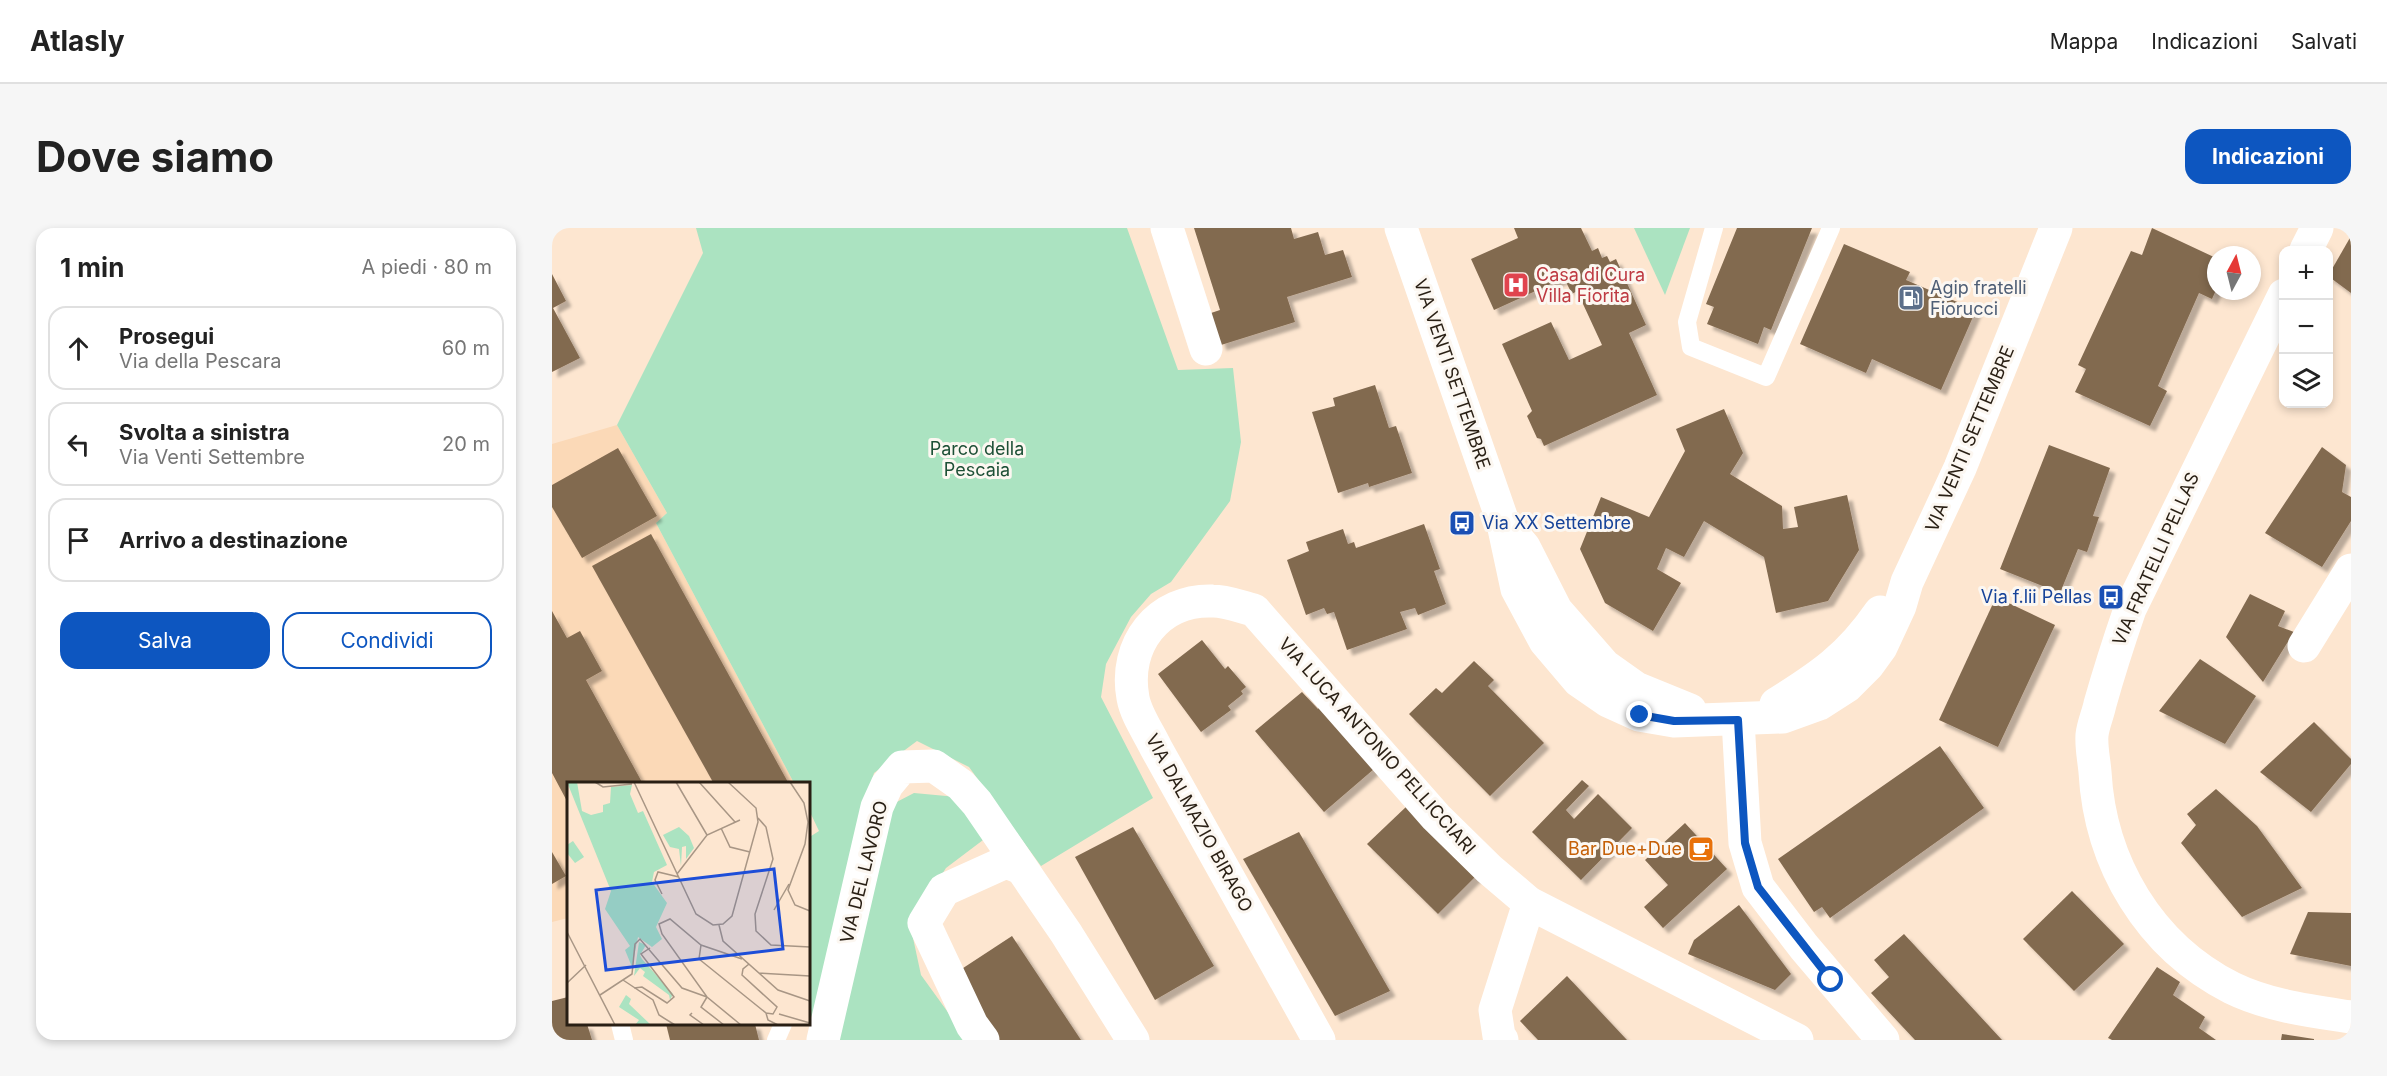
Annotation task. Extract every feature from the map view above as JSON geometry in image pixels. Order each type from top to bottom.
[{"type":"street","points":[[1167,228],[1206,349]]},
{"type":"street","name":"VIA VENTI SETTEMBRE","points":[[1401,228],[1502,519],[1524,547],[1556,610],[1605,666],[1636,688],[1736,719],[1833,668],[1863,636],[1885,606],[1907,582],[1960,468],[2056,228]]},
{"type":"street","points":[[2308,246],[2317,228]]},
{"type":"street","name":"VIA FRATELLI PELLAS","points":[[2281,300],[2178,507],[2112,657],[2092,735],[2096,797],[2102,831],[2118,872],[2143,913],[2194,965],[2233,988],[2290,1008],[2351,1017]]},
{"type":"street","points":[[2304,646],[2351,570]]},
{"type":"street","name":"VIA LUCA ANTONIO PELLICCIARI","points":[[1172,608],[1194,602],[1215,601],[1254,610],[1436,817],[1489,869],[1529,903],[1797,1040]]},
{"type":"street","name":"VIA DALMAZIO BIRAGO","points":[[1172,608],[1142,638],[1131,664],[1133,700],[1156,748],[1319,1040]]},
{"type":"street","points":[[1736,719],[1745,843],[1758,887],[1804,947],[1883,1040]]},
{"type":"street","name":"VIA DEL LAVORO","points":[[823,1040],[877,807],[887,785],[902,766],[934,766],[961,785],[977,803],[1133,1040]]},
{"type":"street","points":[[983,1040],[972,1025],[924,923],[944,890],[1006,862],[1021,868]]},
{"type":"street","points":[[1502,1040],[1499,1036],[1494,1010],[1529,903]]},
{"type":"lane","points":[[1714,228],[1687,322],[1691,348],[1766,377],[1831,228]]},
{"type":"lane","points":[[620,1025],[624,1040]]},
{"type":"lane","points":[[776,1040],[782,1025]]},
{"type":"shaded area","points":[[617,425],[667,513],[656,523],[793,782],[567,782],[567,918],[552,922],[552,444]]},
{"type":"green space","name":"Parco della Pescaia","points":[[696,228],[1127,228],[1178,370],[1233,368],[1241,442],[1230,501],[1171,582],[1151,594],[1131,617],[1106,664],[1101,697],[1153,798],[1041,866],[969,767],[917,741],[874,773],[851,855],[817,1035],[810,1012],[810,837],[819,831],[810,812],[810,782],[793,782],[656,523],[667,513],[617,425],[703,253]]},
{"type":"green space","points":[[1634,228],[1690,228],[1665,295]]},
{"type":"green space","points":[[914,793],[957,797],[987,837],[946,868],[910,924],[921,975],[968,1040],[833,1040],[887,807]]},
{"type":"building","points":[[1194,228],[1291,228],[1294,239],[1318,232],[1325,255],[1343,250],[1352,277],[1287,297],[1295,322],[1221,345],[1211,313],[1220,310]]},
{"type":"building","points":[[1514,228],[1581,228],[1592,251],[1598,248],[1602,258],[1607,256],[1610,262],[1616,259],[1646,325],[1629,333],[1657,395],[1544,446],[1541,439],[1537,438],[1527,416],[1532,411],[1502,344],[1551,322],[1569,360],[1602,345],[1577,291],[1572,294],[1564,278],[1494,310],[1471,259],[1518,238]]},
{"type":"building","points":[[1737,228],[1812,228],[1771,330],[1764,327],[1758,344],[1707,324],[1714,307],[1706,304]]},
{"type":"building","points":[[2152,228],[2207,254],[2207,297],[2199,293],[2158,386],[2167,391],[2150,426],[2075,392],[2086,369],[2078,365],[2131,251],[2142,255]]},
{"type":"building","points":[[2351,236],[2351,293],[2333,280],[2333,267]]},
{"type":"building","points":[[1844,244],[1910,272],[1906,280],[1976,310],[1941,390],[1872,359],[1866,373],[1800,344]]},
{"type":"building","points":[[552,274],[566,301],[553,308],[580,358],[552,372]]},
{"type":"building","points":[[1375,385],[1389,428],[1396,426],[1412,473],[1369,487],[1368,483],[1338,493],[1312,412],[1335,406],[1333,398]]},
{"type":"building","points":[[1724,409],[1743,453],[1730,474],[1782,506],[1783,529],[1798,527],[1794,507],[1847,495],[1859,550],[1828,601],[1776,613],[1764,557],[1704,521],[1684,557],[1666,548],[1657,569],[1681,583],[1653,631],[1605,603],[1580,549],[1601,497],[1649,517],[1685,451],[1676,429]]},
{"type":"building","points":[[2049,445],[2110,468],[2093,516],[2099,517],[2087,552],[2078,549],[2060,593],[2000,569]]},
{"type":"building","points":[[2322,447],[2346,465],[2342,492],[2351,497],[2351,521],[2322,567],[2265,533]]},
{"type":"building","points":[[618,448],[657,516],[582,558],[552,507],[552,485]]},
{"type":"building","points":[[1424,524],[1440,569],[1434,571],[1446,604],[1418,615],[1415,608],[1400,612],[1407,629],[1347,650],[1334,612],[1327,614],[1324,608],[1306,615],[1287,560],[1309,551],[1306,542],[1343,529],[1348,544],[1354,542],[1356,548]]},
{"type":"building","points":[[651,534],[788,782],[713,782],[592,566]]},
{"type":"building","points":[[2250,594],[2285,611],[2278,626],[2294,632],[2263,682],[2226,637]]},
{"type":"building","points":[[1996,597],[2055,625],[1998,747],[1939,720]]},
{"type":"building","points":[[552,611],[567,638],[580,631],[602,671],[586,680],[642,782],[567,782],[567,801],[552,773]]},
{"type":"building","points":[[1202,640],[1225,669],[1228,666],[1246,687],[1241,691],[1243,694],[1228,706],[1231,710],[1201,732],[1158,674]]},
{"type":"building","points":[[2200,659],[2256,696],[2225,744],[2159,711]]},
{"type":"building","points":[[1474,661],[1494,680],[1488,686],[1544,743],[1490,796],[1409,714],[1436,688],[1442,693]]},
{"type":"building","points":[[1302,692],[1318,709],[1320,706],[1374,769],[1324,812],[1255,731]]},
{"type":"building","points":[[2314,722],[2351,759],[2351,764],[2311,812],[2260,772]]},
{"type":"building","points":[[1940,746],[1984,808],[1830,918],[1822,907],[1814,912],[1778,859]]},
{"type":"building","points":[[1582,780],[1589,786],[1566,810],[1574,819],[1598,794],[1632,828],[1581,880],[1532,832]]},
{"type":"building","points":[[2216,789],[2257,826],[2302,888],[2242,917],[2181,843],[2196,825],[2187,814]]},
{"type":"building","points":[[1408,805],[1478,874],[1438,914],[1367,844]]},
{"type":"building","points":[[1685,823],[1727,869],[1663,928],[1644,907],[1668,885],[1645,860]]},
{"type":"building","points":[[1133,827],[1214,966],[1155,1000],[1075,857]]},
{"type":"building","points":[[1299,832],[1390,991],[1335,1016],[1243,859]]},
{"type":"building","points":[[552,852],[566,876],[552,884]]},
{"type":"building","points":[[2072,891],[2124,944],[2074,991],[2023,939]]},
{"type":"building","points":[[1739,905],[1791,974],[1775,990],[1688,954],[1694,940]]},
{"type":"building","points":[[2308,912],[2351,913],[2351,966],[2290,954]]},
{"type":"building","points":[[1904,934],[2002,1040],[1915,1040],[1871,993],[1889,977],[1874,960]]},
{"type":"building","points":[[1012,936],[1081,1040],[999,1040],[954,974]]},
{"type":"building","points":[[2157,967],[2180,982],[2173,995],[2205,1017],[2199,1028],[2216,1040],[2112,1040],[2108,1038]]},
{"type":"building","points":[[1567,976],[1627,1040],[1538,1040],[1520,1021]]},
{"type":"building","points":[[567,997],[567,1025],[587,1025],[592,1040],[552,1040],[552,1001]]},
{"type":"building","points":[[666,1025],[755,1025],[759,1040],[670,1040]]},
{"type":"building","points":[[2282,1034],[2314,1039],[2314,1040],[2281,1040]]},
{"type":"place","name":"Casa di Cura Villa Fiorita","points":[[1516,285]]},
{"type":"place","name":"Agip fratelli Fiorucci","points":[[1911,298]]},
{"type":"place","name":"Via XX Settembre","points":[[1462,523]]},
{"type":"place","name":"Via f.lii Pellas","points":[[2111,597]]},
{"type":"place","name":"Bar Due+Due","points":[[1701,849]]},
{"type":"route","points":[[1640,715],[1674,721],[1738,720],[1745,843],[1758,887],[1831,980]]}]
